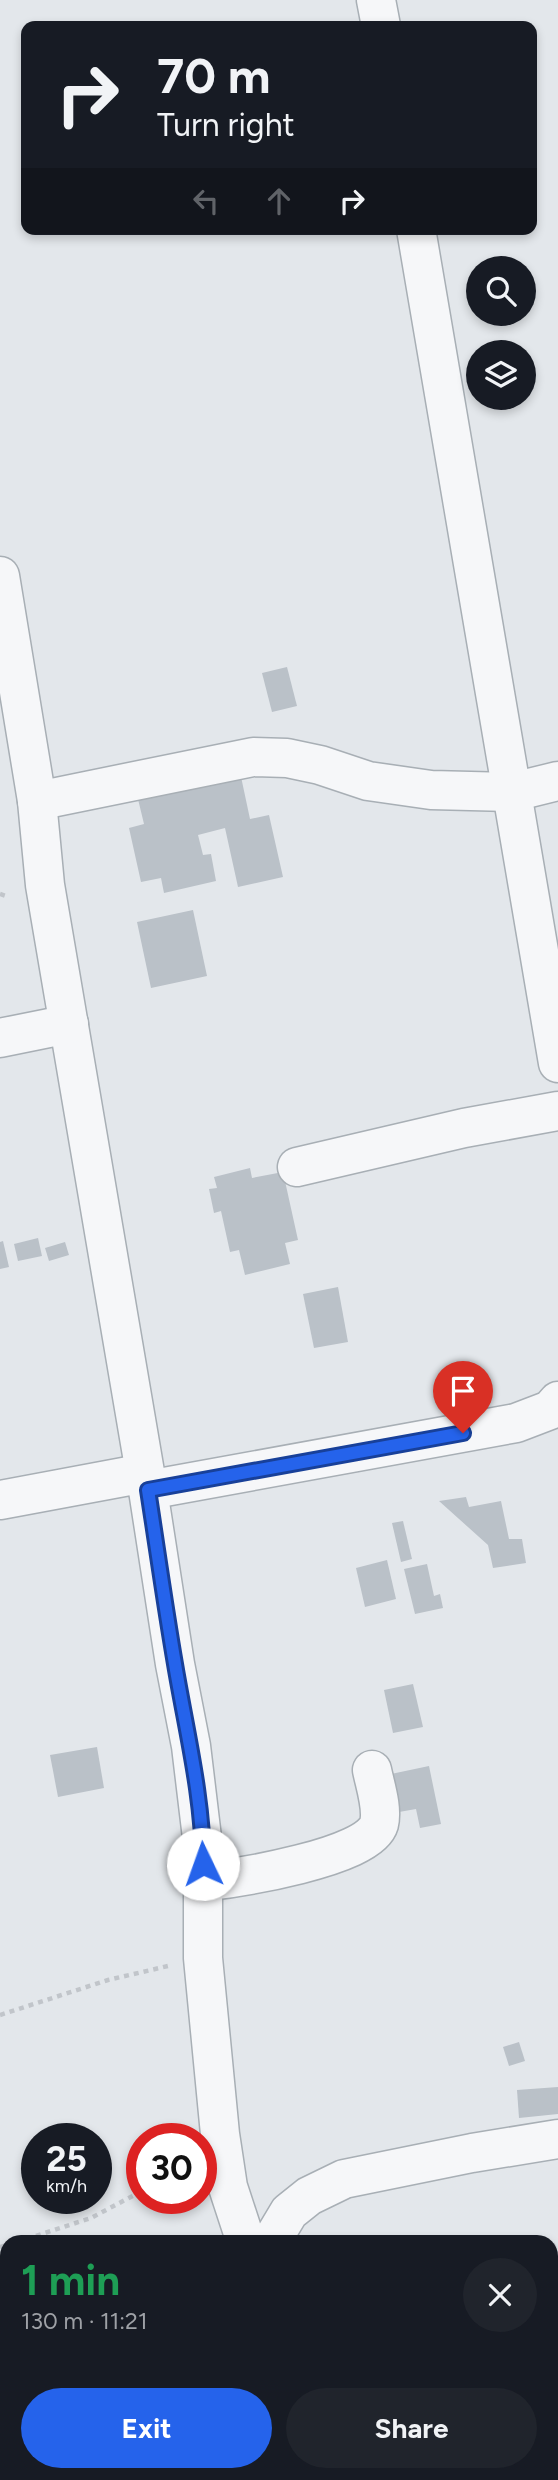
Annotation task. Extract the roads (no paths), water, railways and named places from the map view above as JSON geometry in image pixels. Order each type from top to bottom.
[{"type":"street","points":[[376,0],[380,21]]},
{"type":"street","points":[[417,235],[558,1063]]},
{"type":"street","points":[[0,576],[37,801],[45,885],[191,1746],[203,1846],[203,1958],[213,2069],[228,2186],[244,2235]]},
{"type":"street","points":[[37,801],[253,757],[298,760],[368,782],[431,790],[513,792],[558,781]]},
{"type":"street","points":[[0,1038],[69,1024]]},
{"type":"street","points":[[296,1167],[464,1128],[558,1111]]},
{"type":"street","points":[[0,1500],[147,1482],[516,1423],[550,1410],[558,1401]]},
{"type":"street","points":[[203,1882],[229,1879],[314,1860],[338,1853],[365,1840],[379,1824],[372,1770]]},
{"type":"street","points":[[275,2235],[289,2212],[309,2196],[344,2179],[558,2139]]}]
